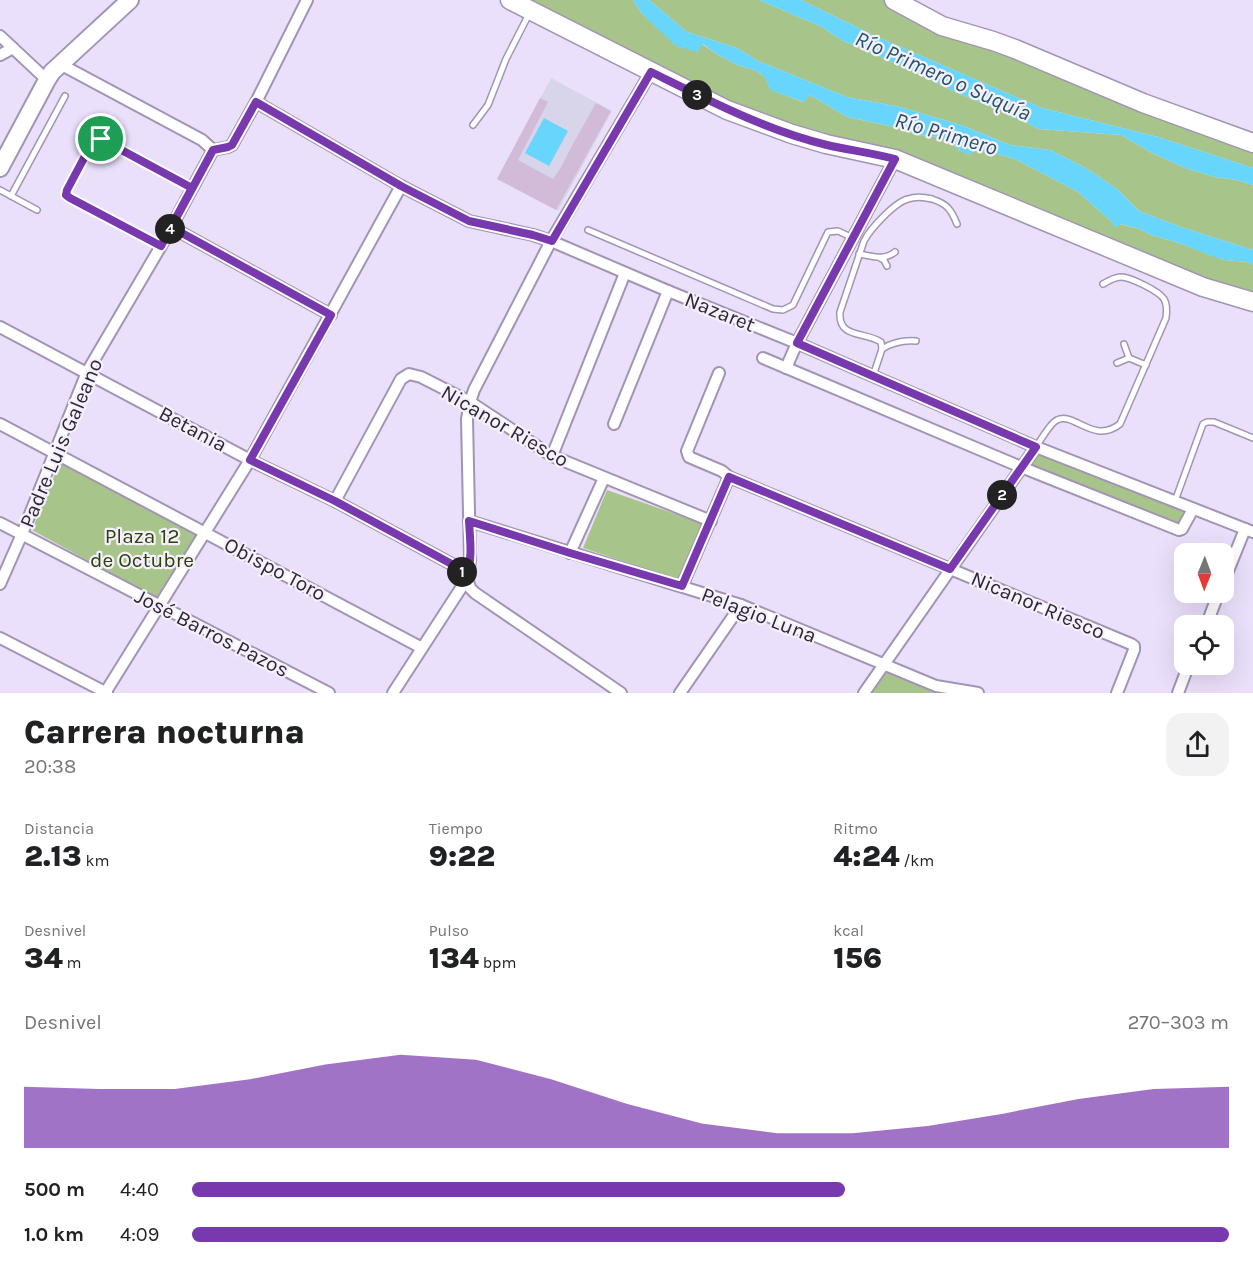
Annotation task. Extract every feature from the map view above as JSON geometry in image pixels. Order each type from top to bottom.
[{"type":"main road","points":[[0,168],[47,80],[60,64],[130,0]]},
{"type":"main road","points":[[510,0],[728,110],[826,144],[895,159],[1182,279],[1253,302]]},
{"type":"main road","points":[[905,3],[942,26],[1015,49],[1143,103],[1253,143]]},
{"type":"street","points":[[60,64],[202,140],[213,150],[228,147],[232,145],[256,102],[308,0]]},
{"type":"street","points":[[0,36],[47,80]]},
{"type":"street","points":[[0,55],[13,48]]},
{"type":"street","points":[[393,693],[469,570],[468,419],[474,390],[552,241],[651,72]]},
{"type":"street","name":"Nazaret","points":[[256,102],[401,186],[469,221],[552,241],[797,343],[1036,447],[1249,531]]},
{"type":"street","name":"Padre Luis Galeano","points":[[0,584],[87,372],[161,246],[213,150]]},
{"type":"street","points":[[786,368],[797,343],[895,159]]},
{"type":"street","points":[[0,638],[106,693],[250,460],[401,186]]},
{"type":"street","points":[[171,227],[331,315]]},
{"type":"street","points":[[552,456],[625,273]]},
{"type":"street","points":[[614,424],[668,291]]},
{"type":"street","name":"Betania","points":[[0,327],[459,568],[475,593],[621,693]]},
{"type":"street","name":"Nazaret","points":[[763,358],[1022,468],[1179,530],[1182,529],[1193,509]]},
{"type":"street","name":"Nicanor Riesco","points":[[718,373],[687,451],[689,457],[722,471],[729,477],[1131,644],[1134,650],[1117,693]]},
{"type":"street","name":"Nicanor Riesco","points":[[335,501],[401,379],[409,374],[470,402],[552,456],[711,521]]},
{"type":"street","name":"Obispo Toro","points":[[0,424],[422,648]]},
{"type":"street","points":[[864,693],[1036,447]]},
{"type":"street","points":[[682,586],[729,477]]},
{"type":"street","points":[[570,553],[604,478]]},
{"type":"street","name":"Pelagio Luna","points":[[469,521],[741,605],[936,686],[978,693]]},
{"type":"street","name":"José Barros Pazos","points":[[0,523],[329,693]]},
{"type":"street","points":[[1234,561],[1249,531]]},
{"type":"street","points":[[680,693],[741,605]]},
{"type":"street","points":[[1178,693],[1185,675]]},
{"type":"lane","points":[[473,124],[488,105],[506,59],[531,10]]},
{"type":"lane","points":[[11,196],[66,96]]},
{"type":"lane","points":[[161,246],[66,195],[93,141],[95,138],[101,139],[192,188]]},
{"type":"lane","points":[[0,190],[37,210]]},
{"type":"lane","points":[[873,377],[882,348],[880,342],[847,331],[841,321],[840,312],[868,232],[899,203],[906,199],[924,197],[941,202],[950,209],[957,224]]},
{"type":"lane","points":[[588,231],[774,309],[783,310],[793,305],[828,232],[838,231],[853,238]]},
{"type":"lane","points":[[859,254],[880,258],[890,256],[895,252]]},
{"type":"lane","points":[[880,258],[888,266]]},
{"type":"lane","points":[[1036,447],[1058,419],[1064,418],[1099,431],[1110,431],[1120,424],[1166,318],[1167,309],[1159,292],[1119,277],[1102,284]]},
{"type":"lane","points":[[882,348],[898,341],[916,341]]},
{"type":"lane","points":[[1124,344],[1129,358]]},
{"type":"lane","points":[[1117,363],[1129,358],[1146,365]]},
{"type":"lane","points":[[1175,501],[1203,424],[1214,422],[1253,438]]},
{"type":"shaded area","points":[[551,78],[612,111],[558,211],[497,179]]},
{"type":"green space","points":[[510,0],[633,0],[643,15],[702,44],[737,65],[755,70],[765,77],[771,90],[803,102],[810,95],[847,117],[899,128],[919,135],[940,137],[960,151],[976,148],[1015,159],[1078,192],[1112,222],[1140,229],[1151,235],[1224,260],[1247,262],[1253,265],[1253,302],[907,163],[792,134]]},
{"type":"green space","points":[[649,0],[759,0],[822,27],[841,40],[1039,129],[1121,135],[1185,168],[1253,185],[1253,250],[1139,211],[1116,188],[1084,167],[1050,150],[1010,145],[961,125],[900,107],[847,97],[758,61],[737,48],[687,32]]},
{"type":"green space","points":[[801,0],[894,0],[1253,143],[1253,168],[1158,137],[1042,108],[873,35]]},
{"type":"green space","points":[[1038,453],[1187,512],[1183,523],[1177,526],[1030,465]]},
{"type":"green space","name":"Plaza 12 de Octubre","points":[[60,462],[196,535],[156,598],[32,530]]},
{"type":"green space","points":[[607,490],[704,524],[680,580],[583,548]]},
{"type":"green space","points":[[892,671],[929,690],[940,693],[872,693],[887,672]]},
{"type":"water","name":"Río Primero","points":[[633,0],[649,0],[687,32],[737,48],[758,61],[847,97],[900,107],[961,125],[1010,145],[1050,150],[1084,167],[1116,188],[1139,211],[1253,250],[1253,265],[1247,262],[1224,260],[1151,235],[1140,229],[1121,224],[1114,228],[1112,222],[1078,192],[1015,159],[976,148],[970,155],[940,137],[919,135],[899,128],[847,117],[810,95],[804,102],[770,90],[765,77],[755,70],[737,65],[703,44],[697,52],[676,46],[643,15]]},
{"type":"water","name":"Río Primero o Suquía","points":[[759,0],[801,0],[873,35],[1042,108],[1158,137],[1253,168],[1253,185],[1185,168],[1121,135],[1039,129],[841,40],[822,27]]},
{"type":"water","points":[[544,118],[568,131],[549,166],[525,153]]},
{"type":"building","points":[[540,98],[548,102],[518,160],[553,179],[596,103],[611,111],[556,210],[497,179]]},
{"type":"route","points":[[101,139],[95,138],[93,141],[66,195],[161,246],[192,188],[213,150],[232,145],[256,102],[401,186],[469,221],[552,241],[651,72],[728,110],[792,134],[895,159],[797,343],[1036,447],[950,569],[729,477],[682,586],[469,521],[470,559],[466,578],[459,568],[335,501],[250,460],[331,315],[171,227],[192,188],[101,139]]}]
